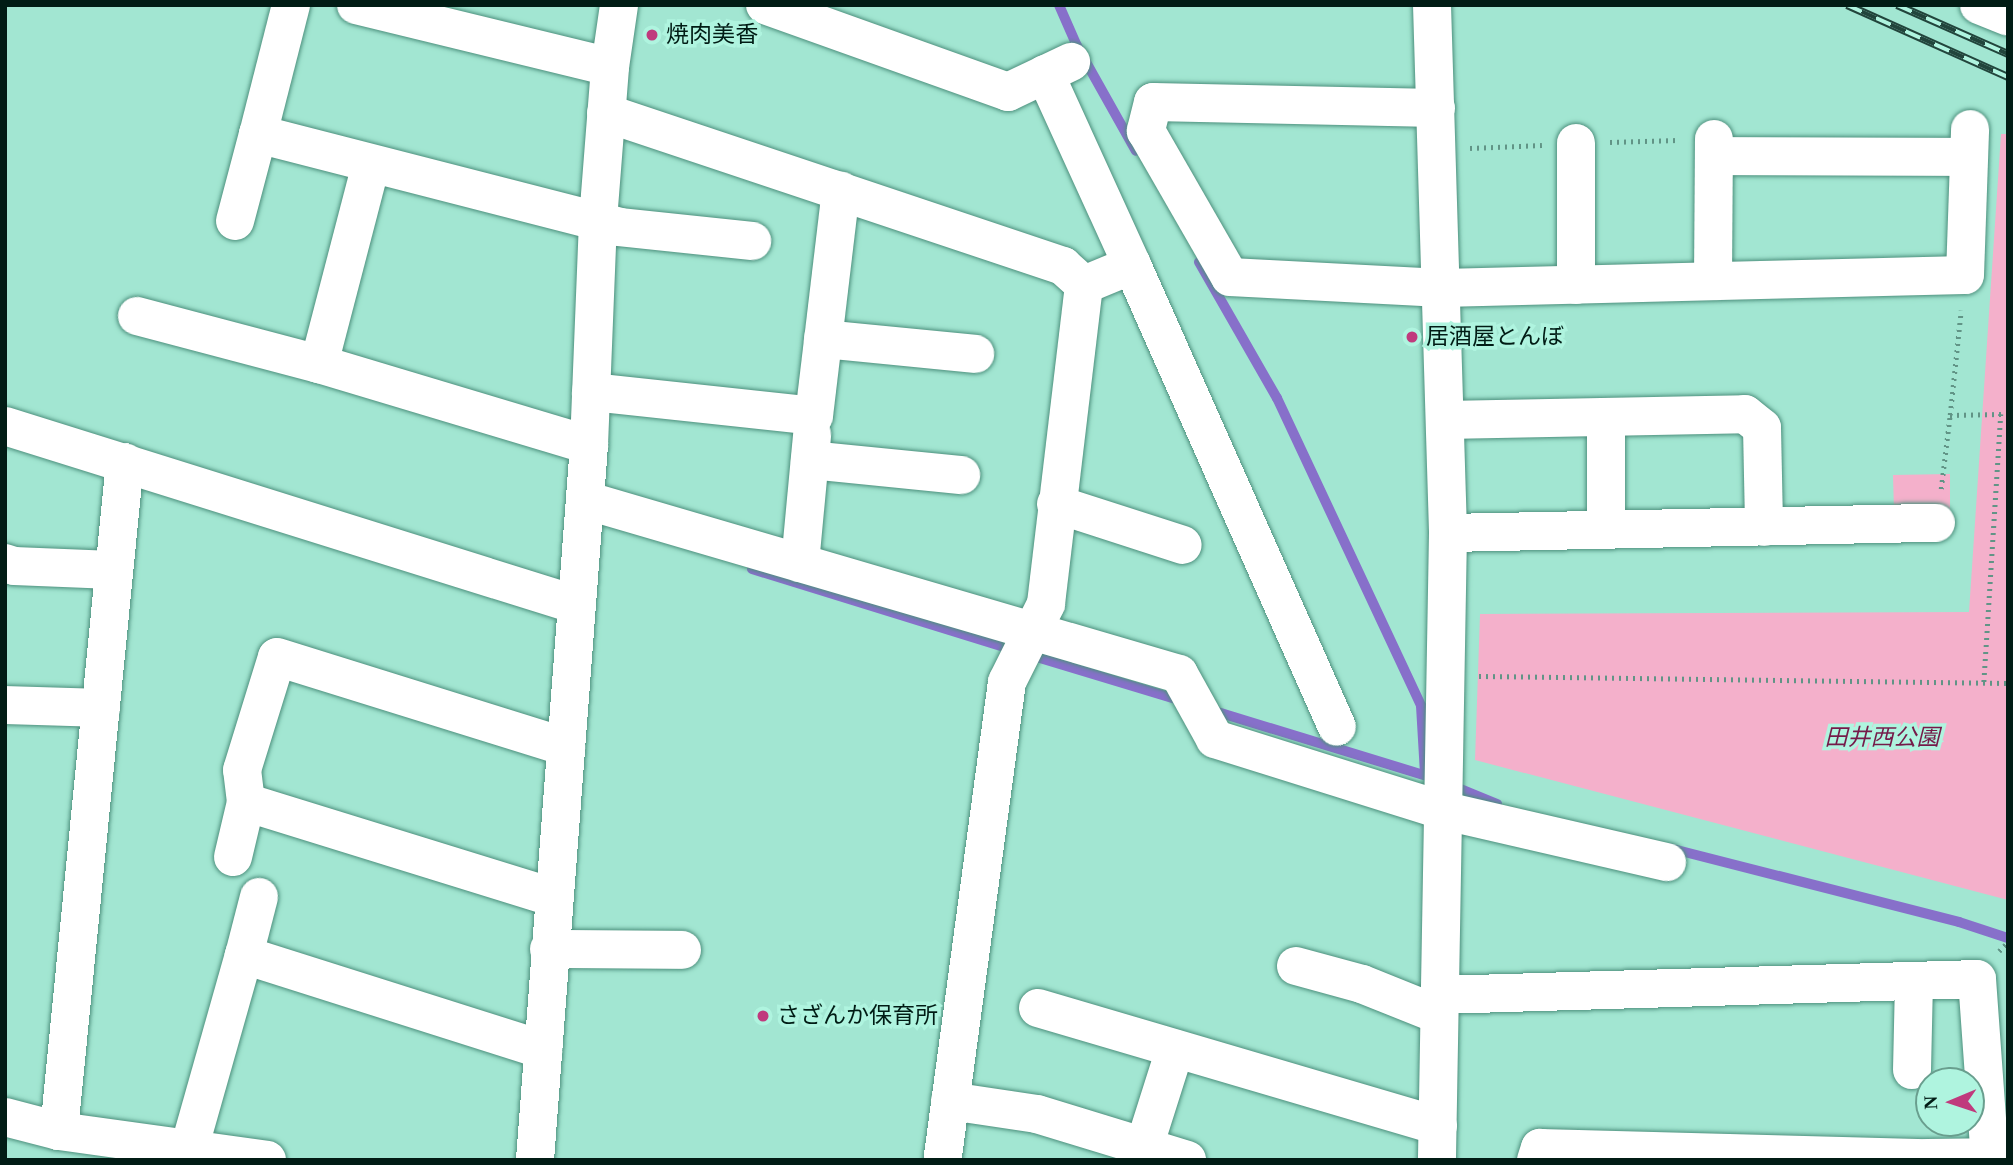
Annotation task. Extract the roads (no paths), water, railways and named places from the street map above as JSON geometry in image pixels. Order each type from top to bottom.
[{"type":"street","points":[[235,221],[291,5]]},
{"type":"street","points":[[356,5],[610,67]]},
{"type":"street","points":[[535,1160],[552,897],[589,445],[598,220],[610,67],[619,5]]},
{"type":"street","points":[[765,5],[1008,92],[1058,68],[1132,265],[1337,727]]},
{"type":"street","points":[[1038,1008],[1175,1049],[1438,1143],[1448,533],[1432,5]]},
{"type":"street","points":[[1979,5],[2008,17]]},
{"type":"street","points":[[1436,108],[1153,102],[1146,131],[1230,277],[1442,288],[1965,275],[1969,143],[1714,148],[1713,281]]},
{"type":"street","points":[[606,113],[1063,266],[1084,285]]},
{"type":"street","points":[[258,134],[619,227],[752,241]]},
{"type":"street","points":[[1576,144],[1576,285]]},
{"type":"street","points":[[319,364],[371,164]]},
{"type":"street","points":[[800,563],[814,416],[841,191]]},
{"type":"street","points":[[1084,285],[1132,265]]},
{"type":"street","points":[[942,1160],[1007,682],[1046,604],[1084,285]]},
{"type":"street","points":[[138,316],[319,364],[589,445]]},
{"type":"street","points":[[823,339],[975,354]]},
{"type":"street","points":[[591,392],[814,416]]},
{"type":"street","points":[[1445,420],[1745,414],[1762,428],[1764,527]]},
{"type":"street","points":[[1606,417],[1606,530]]},
{"type":"street","points":[[5,426],[577,605]]},
{"type":"street","points":[[810,460],[961,475]]},
{"type":"street","points":[[59,1131],[124,462]]},
{"type":"street","points":[[585,499],[800,563],[1026,645],[1179,674],[1215,739],[1442,790],[1667,862]]},
{"type":"street","points":[[1056,503],[1183,545]]},
{"type":"street","points":[[1448,533],[1936,523]]},
{"type":"street","points":[[5,563],[14,566],[113,570]]},
{"type":"street","points":[[233,857],[247,803],[242,769],[277,657],[566,747]]},
{"type":"street","points":[[5,705],[102,708]]},
{"type":"street","points":[[247,803],[552,897]]},
{"type":"street","points":[[189,1149],[259,897]]},
{"type":"street","points":[[549,949],[682,950]]},
{"type":"street","points":[[244,955],[543,1050]]},
{"type":"street","points":[[1296,966],[1439,1005],[1977,979],[1996,1158],[1612,1154],[1540,1148],[1536,1160]]},
{"type":"street","points":[[1912,1070],[1914,982]]},
{"type":"street","points":[[1144,1147],[1175,1049]]},
{"type":"street","points":[[950,1101],[1037,1114],[1187,1160]]},
{"type":"street","points":[[5,1116],[59,1131],[267,1160]]},
{"type":"waterway","points":[[1059,5],[1077,46],[1136,151]]},
{"type":"waterway","points":[[1199,262],[1277,398],[1421,706],[1425,774]]},
{"type":"waterway","points":[[752,569],[1014,650]]},
{"type":"waterway","points":[[1030,655],[1182,701]]},
{"type":"waterway","points":[[1211,710],[1436,779]]},
{"type":"waterway","points":[[1451,785],[1497,804]]},
{"type":"waterway","points":[[1669,848],[1959,922],[2008,938]]},
{"type":"railway","points":[[1847,5],[2008,77]]},
{"type":"railway","points":[[1897,5],[2008,54]]},
{"type":"place","name":"焼肉美香","points":[[652,35]]},
{"type":"place","name":"居酒屋とんぼ","points":[[1412,337]]},
{"type":"place","name":"さざんか保育所","points":[[763,1016]]},
{"type":"park label","name":"田井西公園","points":[[1882,738]]}]
